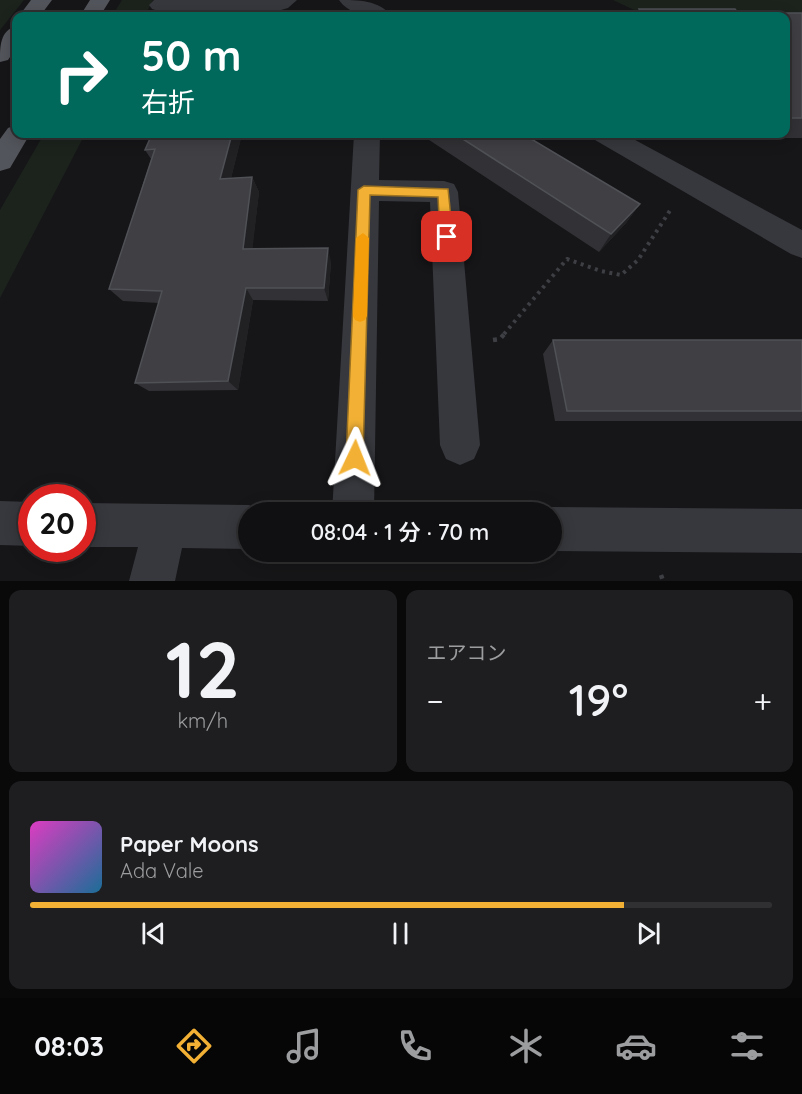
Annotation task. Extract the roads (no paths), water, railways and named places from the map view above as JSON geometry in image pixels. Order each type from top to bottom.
[{"type":"main road","points":[[0,55],[12,38]]},
{"type":"main road","points":[[0,161],[14,138]]},
{"type":"street","points":[[159,5],[281,3],[287,0]]},
{"type":"street","points":[[349,0],[369,12]]},
{"type":"street","points":[[352,502],[367,138]]},
{"type":"street","points":[[611,138],[802,245]]},
{"type":"street","points":[[364,190],[444,192],[460,445]]},
{"type":"street","points":[[0,524],[18,524]]},
{"type":"street","points":[[96,525],[238,526]]},
{"type":"street","points":[[153,581],[165,526]]},
{"type":"street","points":[[562,529],[802,531]]}]
